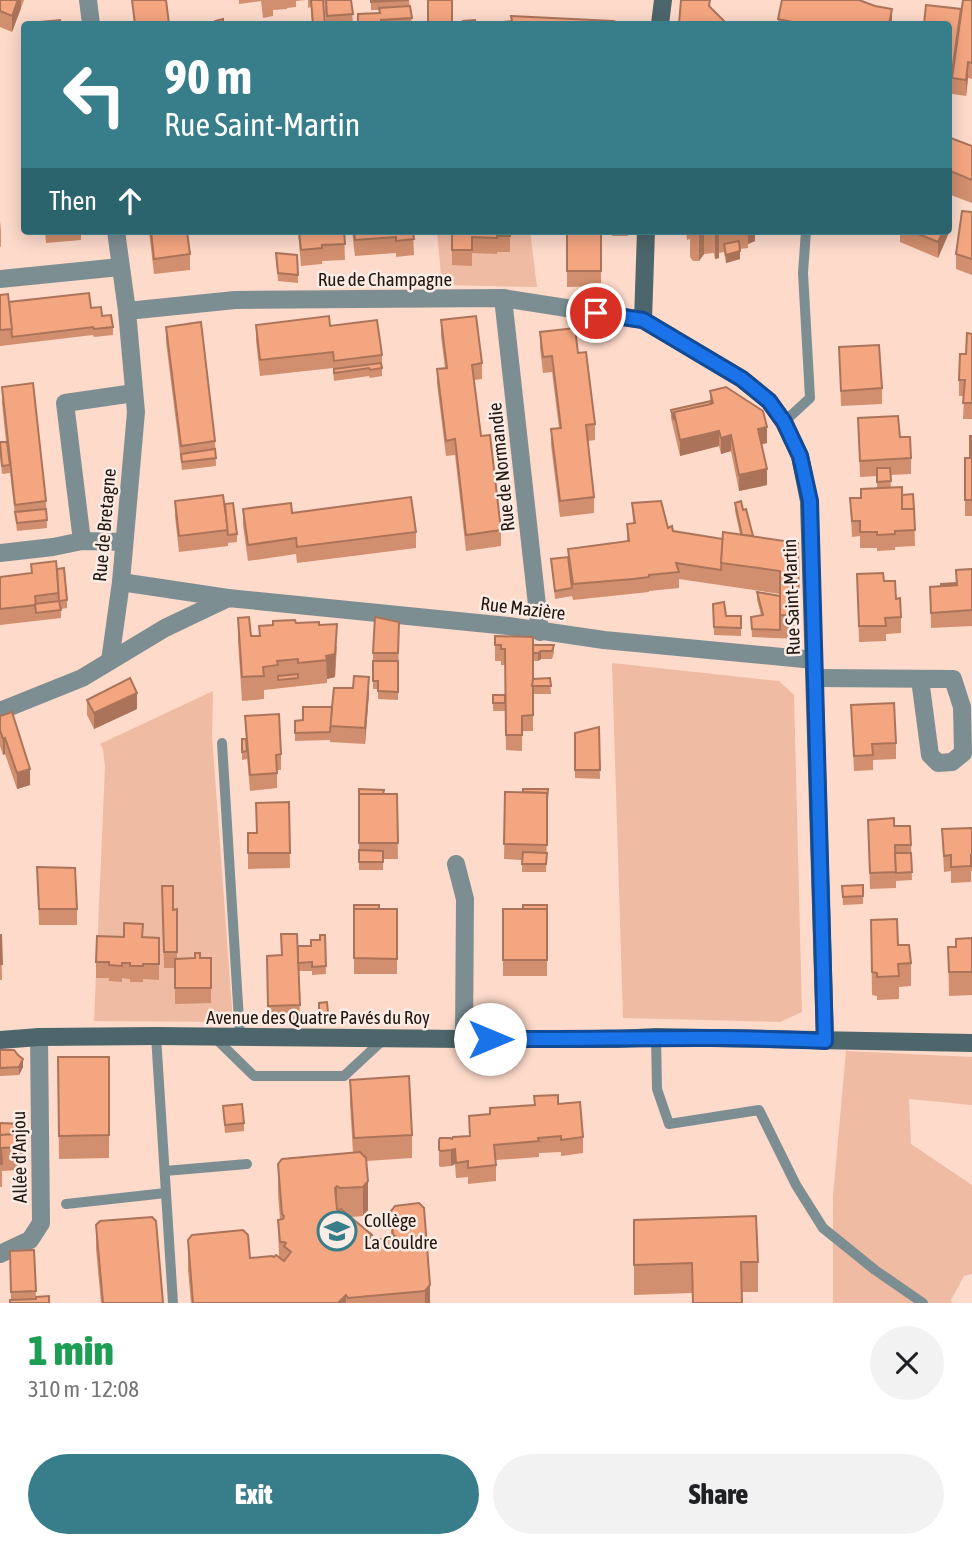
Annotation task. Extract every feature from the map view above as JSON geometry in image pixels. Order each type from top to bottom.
[{"type":"street","points":[[88,0],[91,21]]},
{"type":"street","points":[[658,2],[660,21]]},
{"type":"street","name":"Rue de Bretagne","points":[[110,660],[121,582],[136,412],[127,311],[116,235]]},
{"type":"street","points":[[643,320],[646,235]]},
{"type":"street","points":[[0,279],[120,267]]},
{"type":"street","name":"Rue de Champagne","points":[[127,311],[235,300],[503,298],[643,320]]},
{"type":"street","name":"Rue de Normandie","points":[[503,298],[540,632]]},
{"type":"street","name":"Rue Saint-Martin","points":[[643,320],[742,379],[769,401],[784,422],[800,456],[810,501],[825,1041]]},
{"type":"street","name":"Rue de Bretagne","points":[[82,541],[65,403],[134,393]]},
{"type":"street","points":[[0,553],[82,541],[124,542]]},
{"type":"street","name":"Rue Mazière","points":[[121,582],[228,598],[508,626],[814,669],[920,679],[953,679],[962,707],[963,753],[952,762],[938,762],[930,755],[920,679]]},
{"type":"street","points":[[0,711],[82,678],[165,628],[228,598]]},
{"type":"street","points":[[456,864],[465,899],[464,1039]]},
{"type":"street","name":"Avenue des Quatre Pavés du Roy","points":[[0,1040],[156,1036],[464,1039],[656,1037],[972,1043]]},
{"type":"street","name":"Allée d'Anjou","points":[[0,1254],[30,1240],[41,1223],[39,1037]]},
{"type":"lane","points":[[784,422],[810,397],[803,273],[806,235]]},
{"type":"lane","points":[[222,743],[240,1037]]},
{"type":"lane","points":[[156,1036],[173,1303]]},
{"type":"lane","points":[[214,1037],[254,1076],[344,1076],[386,1038]]},
{"type":"lane","points":[[656,1037],[657,1089],[669,1124],[759,1111],[796,1185],[823,1228],[875,1270],[923,1303]]},
{"type":"lane","points":[[165,1171],[247,1164]]},
{"type":"lane","points":[[66,1203],[166,1193]]},
{"type":"shaded area","points":[[437,235],[530,235],[537,287],[442,285]]},
{"type":"shaded area","points":[[612,663],[779,681],[794,695],[802,1012],[780,1022],[623,1018]]},
{"type":"shaded area","points":[[213,691],[212,736],[233,1022],[94,1021],[105,767],[100,744]]},
{"type":"shaded area","points":[[846,1051],[972,1057],[972,1105],[909,1099],[911,1144],[972,1185],[972,1274],[964,1276],[951,1300],[952,1303],[833,1303],[833,1196]]},
{"type":"building","points":[[0,0],[18,0],[12,16],[0,11]]},
{"type":"building","points":[[132,0],[166,0],[169,21],[135,21]]},
{"type":"building","points":[[311,0],[323,0],[325,21],[313,21]]},
{"type":"building","points":[[326,0],[351,0],[353,14],[327,16]]},
{"type":"building","points":[[371,0],[409,0],[371,2]]},
{"type":"building","points":[[428,0],[452,0],[452,21],[428,21]]},
{"type":"building","points":[[681,0],[710,0],[709,6],[724,21],[679,21]]},
{"type":"building","points":[[782,0],[859,0],[892,9],[890,21],[778,19]]},
{"type":"building","points":[[963,0],[972,0],[972,63],[968,62],[966,80],[952,78]]},
{"type":"building","points":[[926,5],[961,9],[952,72],[952,21],[924,21]]},
{"type":"building","points":[[410,6],[412,18],[358,21],[358,14],[380,13],[379,8]]},
{"type":"building","points":[[511,16],[613,21],[512,21]]},
{"type":"building","points":[[952,138],[972,146],[972,180],[952,172]]},
{"type":"building","points":[[962,211],[972,212],[972,259],[956,254]]},
{"type":"building","points":[[151,235],[188,235],[190,254],[154,259]]},
{"type":"building","points":[[299,235],[344,235],[345,244],[322,245],[322,248],[301,250]]},
{"type":"building","points":[[354,235],[414,235],[414,239],[396,241],[396,237],[355,240]]},
{"type":"building","points":[[452,235],[510,235],[497,238],[472,237],[472,250],[452,250]]},
{"type":"building","points":[[567,235],[601,235],[601,271],[567,271]]},
{"type":"building","points":[[921,235],[941,235],[938,242]]},
{"type":"building","points":[[739,241],[740,251],[726,255],[724,244]]},
{"type":"building","points":[[276,253],[297,255],[298,275],[278,273]]},
{"type":"building","points":[[89,293],[91,308],[101,307],[102,316],[111,315],[113,327],[12,337],[9,302]]},
{"type":"building","points":[[8,294],[12,329],[0,330],[0,295]]},
{"type":"building","points":[[329,316],[330,326],[377,320],[382,355],[334,361],[333,352],[260,360],[256,325]]},
{"type":"building","points":[[476,316],[482,363],[472,365],[481,436],[490,435],[501,530],[466,535],[455,439],[446,441],[437,369],[447,368],[441,320]]},
{"type":"building","points":[[201,322],[215,441],[181,446],[166,327]]},
{"type":"building","points":[[575,328],[578,353],[586,352],[595,424],[586,425],[594,497],[560,501],[551,429],[561,428],[552,356],[543,357],[540,332]]},
{"type":"building","points":[[967,333],[972,334],[972,403],[963,403],[965,380],[959,380],[960,354],[966,354]]},
{"type":"building","points":[[879,345],[882,388],[841,391],[839,347]]},
{"type":"building","points":[[381,363],[382,368],[334,373],[334,369]]},
{"type":"building","points":[[33,383],[46,501],[15,505],[2,387]]},
{"type":"building","points":[[726,387],[763,411],[767,427],[758,429],[767,469],[739,475],[731,435],[721,438],[719,431],[680,440],[674,412],[713,403],[710,391]]},
{"type":"building","points":[[711,401],[711,404],[674,412],[674,420],[671,410]]},
{"type":"building","points":[[898,416],[900,437],[910,437],[911,458],[860,461],[858,418]]},
{"type":"building","points":[[970,436],[972,500],[965,500],[965,458],[970,458]]},
{"type":"building","points":[[0,442],[7,442],[10,465],[2,466]]},
{"type":"building","points":[[215,449],[216,458],[182,462],[181,454]]},
{"type":"building","points":[[877,468],[890,468],[891,481],[877,482]]},
{"type":"building","points":[[902,487],[902,509],[914,509],[915,530],[877,535],[877,532],[860,532],[860,521],[852,521],[850,498],[861,498],[861,489]]},
{"type":"building","points":[[913,494],[914,509],[902,509],[902,495]]},
{"type":"building","points":[[223,495],[228,530],[179,536],[175,501]]},
{"type":"building","points":[[411,497],[416,532],[297,547],[296,538],[248,545],[243,509],[291,503],[292,513]]},
{"type":"building","points":[[661,501],[668,528],[672,526],[673,531],[723,539],[721,570],[676,563],[679,572],[573,584],[568,549],[629,541],[627,524],[635,523],[632,503]]},
{"type":"building","points":[[741,501],[743,510],[746,509],[753,536],[742,535],[735,503]]},
{"type":"building","points":[[233,503],[237,534],[228,535],[225,504]]},
{"type":"building","points":[[46,509],[47,520],[17,523],[15,512]]},
{"type":"building","points":[[723,532],[798,543],[799,616],[780,615],[780,571],[721,563]]},
{"type":"building","points":[[568,557],[572,588],[555,591],[551,559]]},
{"type":"building","points":[[56,561],[59,593],[35,596],[36,605],[0,609],[0,577],[32,573],[31,564]]},
{"type":"building","points":[[64,568],[67,600],[59,601],[57,569]]},
{"type":"building","points":[[972,569],[972,610],[931,613],[930,587],[957,585],[956,570]]},
{"type":"building","points":[[883,573],[884,581],[895,581],[896,599],[900,598],[901,617],[885,618],[886,626],[859,626],[857,574]]},
{"type":"building","points":[[757,592],[780,596],[780,630],[752,629],[751,617],[763,615]]},
{"type":"building","points":[[59,601],[61,610],[36,613],[35,604]]},
{"type":"building","points":[[724,602],[726,616],[741,616],[741,628],[714,627],[713,604]]},
{"type":"building","points":[[249,617],[251,636],[260,636],[259,626],[273,625],[273,621],[337,624],[335,654],[326,656],[327,660],[298,663],[298,659],[277,661],[278,665],[263,667],[264,676],[242,677],[238,618]]},
{"type":"building","points":[[375,617],[399,622],[398,653],[373,653]]},
{"type":"building","points":[[495,636],[533,637],[533,715],[522,716],[522,735],[506,735],[505,649],[501,649],[501,645],[495,645]]},
{"type":"building","points":[[533,645],[554,645],[552,651],[533,653]]},
{"type":"building","points":[[373,661],[398,661],[398,692],[378,691],[378,681],[373,681]]},
{"type":"building","points":[[298,674],[298,678],[278,680],[278,676]]},
{"type":"building","points":[[354,676],[369,677],[365,728],[330,726],[334,688],[353,688]]},
{"type":"building","points":[[130,678],[137,693],[94,713],[87,700]]},
{"type":"building","points":[[550,678],[551,686],[532,686],[533,679]]},
{"type":"building","points":[[493,695],[505,695],[505,703],[493,703]]},
{"type":"building","points":[[894,703],[896,743],[872,744],[873,755],[854,756],[851,705]]},
{"type":"building","points":[[303,707],[332,707],[330,732],[295,733],[295,721],[303,720]]},
{"type":"building","points":[[12,712],[30,769],[17,773],[0,730],[0,716]]},
{"type":"building","points":[[279,714],[281,754],[276,755],[277,773],[250,775],[245,716]]},
{"type":"building","points":[[599,727],[600,770],[575,770],[575,733]]},
{"type":"building","points":[[242,739],[246,739],[247,751],[242,752]]},
{"type":"building","points":[[359,789],[384,790],[383,794],[359,794]]},
{"type":"building","points":[[523,789],[548,789],[547,800],[547,793],[523,792]]},
{"type":"building","points":[[505,792],[547,793],[547,845],[504,844]]},
{"type":"building","points":[[359,794],[397,794],[398,843],[359,843]]},
{"type":"building","points":[[289,802],[290,853],[248,853],[248,833],[257,833],[256,803]]},
{"type":"building","points":[[894,818],[894,826],[910,826],[911,845],[895,845],[896,872],[870,873],[868,820]]},
{"type":"building","points":[[972,828],[971,866],[951,867],[951,855],[944,856],[942,829]]},
{"type":"building","points":[[359,850],[383,851],[383,862],[359,862]]},
{"type":"building","points":[[523,852],[547,853],[546,864],[522,864]]},
{"type":"building","points":[[895,853],[911,853],[912,872],[896,873]]},
{"type":"building","points":[[37,867],[75,868],[77,909],[39,909]]},
{"type":"building","points":[[863,885],[863,896],[843,897],[842,886]]},
{"type":"building","points":[[162,886],[173,886],[173,910],[177,909],[177,952],[164,952]]},
{"type":"building","points":[[354,905],[379,905],[379,909],[354,909]]},
{"type":"building","points":[[523,905],[547,905],[547,909],[523,909]]},
{"type":"building","points":[[354,909],[397,909],[397,959],[354,958]]},
{"type":"building","points":[[503,909],[547,909],[547,960],[503,960]]},
{"type":"building","points":[[897,919],[898,945],[909,945],[911,963],[898,964],[899,976],[877,977],[877,973],[872,972],[871,920]]},
{"type":"building","points":[[124,923],[143,924],[142,937],[159,938],[159,964],[130,966],[130,963],[122,963],[122,966],[96,962],[97,936],[124,937]]},
{"type":"building","points":[[281,934],[297,934],[300,1005],[268,1006],[267,956],[282,955]]},
{"type":"building","points":[[1,935],[2,964],[0,964]]},
{"type":"building","points":[[320,935],[325,935],[326,966],[312,967],[312,962],[298,963],[298,946],[311,946],[311,940],[320,940]]},
{"type":"building","points":[[972,938],[972,972],[949,972],[948,947],[956,947],[956,939]]},
{"type":"building","points":[[195,953],[200,953],[200,958],[211,958],[211,988],[175,988],[175,959],[195,958]]},
{"type":"building","points":[[327,1002],[328,1013],[319,1013],[319,1003]]},
{"type":"building","points":[[0,1050],[14,1050],[23,1059],[19,1067],[0,1068]]},
{"type":"building","points":[[469,1052],[476,1052],[476,1062],[469,1061]]},
{"type":"building","points":[[58,1057],[109,1057],[109,1135],[59,1136]]},
{"type":"building","points":[[409,1076],[412,1135],[354,1138],[350,1080]]},
{"type":"building","points":[[558,1095],[558,1104],[580,1102],[583,1137],[561,1140],[561,1136],[538,1138],[539,1141],[494,1145],[496,1165],[468,1168],[468,1161],[456,1163],[455,1149],[439,1150],[440,1138],[470,1136],[469,1116],[490,1114],[490,1108],[535,1105],[534,1096]]},
{"type":"building","points":[[242,1104],[244,1123],[225,1125],[223,1106]]},
{"type":"building","points":[[0,1123],[24,1124],[24,1150],[18,1149],[18,1134],[0,1135]]},
{"type":"building","points":[[18,1134],[18,1147],[1,1148],[0,1164],[0,1135]]},
{"type":"building","points":[[360,1152],[366,1158],[368,1181],[363,1187],[337,1186],[337,1209],[341,1209],[372,1235],[369,1237],[372,1240],[395,1236],[391,1211],[395,1206],[419,1203],[424,1208],[430,1285],[425,1291],[348,1298],[346,1295],[338,1303],[193,1303],[188,1240],[192,1235],[243,1230],[248,1235],[250,1258],[276,1255],[284,1261],[291,1252],[284,1246],[286,1243],[280,1242],[278,1220],[284,1216],[278,1164],[282,1159]]},
{"type":"building","points":[[756,1216],[758,1262],[741,1262],[742,1303],[693,1303],[692,1263],[634,1265],[634,1220]]},
{"type":"building","points":[[152,1217],[156,1221],[163,1303],[103,1303],[96,1225],[100,1221]]},
{"type":"building","points":[[34,1250],[36,1291],[11,1292],[10,1251]]},
{"type":"building","points":[[49,1296],[49,1303],[10,1303],[10,1300]]},
{"type":"place","name":"Collège La Couldre","points":[[337,1231]]},
{"type":"route","points":[[490,1039],[656,1037],[825,1041],[810,501],[800,456],[784,422],[769,401],[742,379],[643,320],[596,313]]}]
